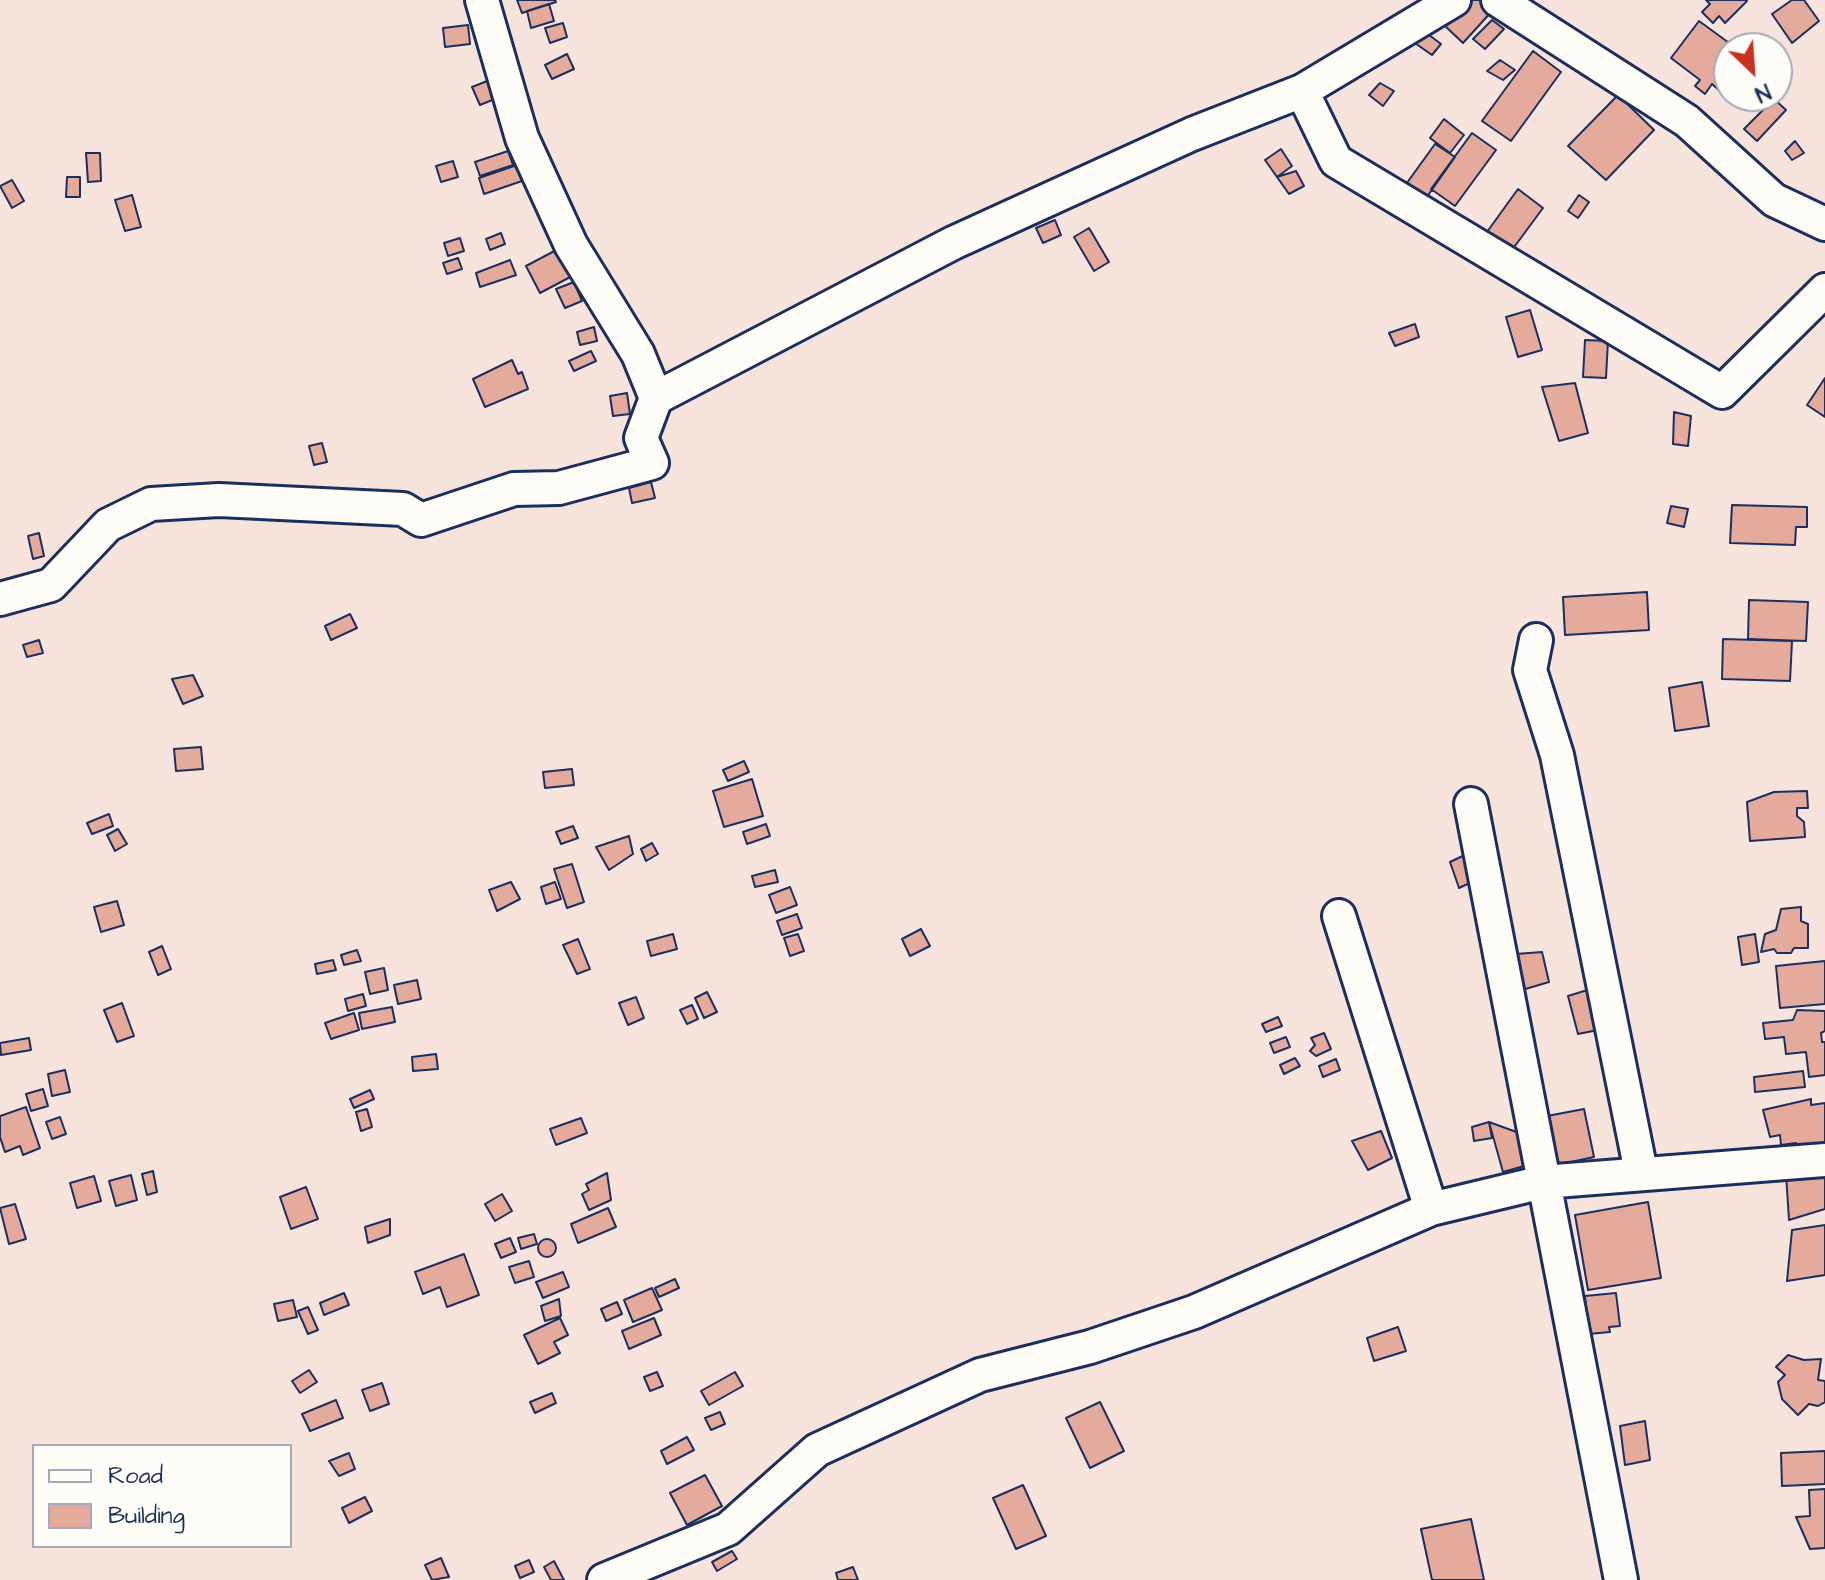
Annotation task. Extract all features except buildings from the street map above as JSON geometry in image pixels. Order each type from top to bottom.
[{"type":"street","points":[[482,0],[522,138],[571,245],[638,354],[656,398]]},
{"type":"street","points":[[0,599],[51,585],[108,525],[151,504],[219,500],[403,509],[421,520],[514,489],[559,488],[652,463],[641,438],[656,398],[953,243],[1192,134],[1302,91],[1454,0]]},
{"type":"street","points":[[1498,0],[1687,121],[1774,200],[1825,224]]},
{"type":"street","points":[[1302,91],[1336,161],[1722,392],[1825,290]]},
{"type":"street","points":[[1536,640],[1530,670],[1557,755],[1641,1172]]},
{"type":"street","points":[[1471,804],[1621,1580]]},
{"type":"street","points":[[1339,916],[1431,1209]]},
{"type":"street","points":[[604,1580],[728,1529],[817,1450],[980,1375],[1090,1347],[1194,1312],[1431,1209],[1543,1182],[1825,1160]]}]
